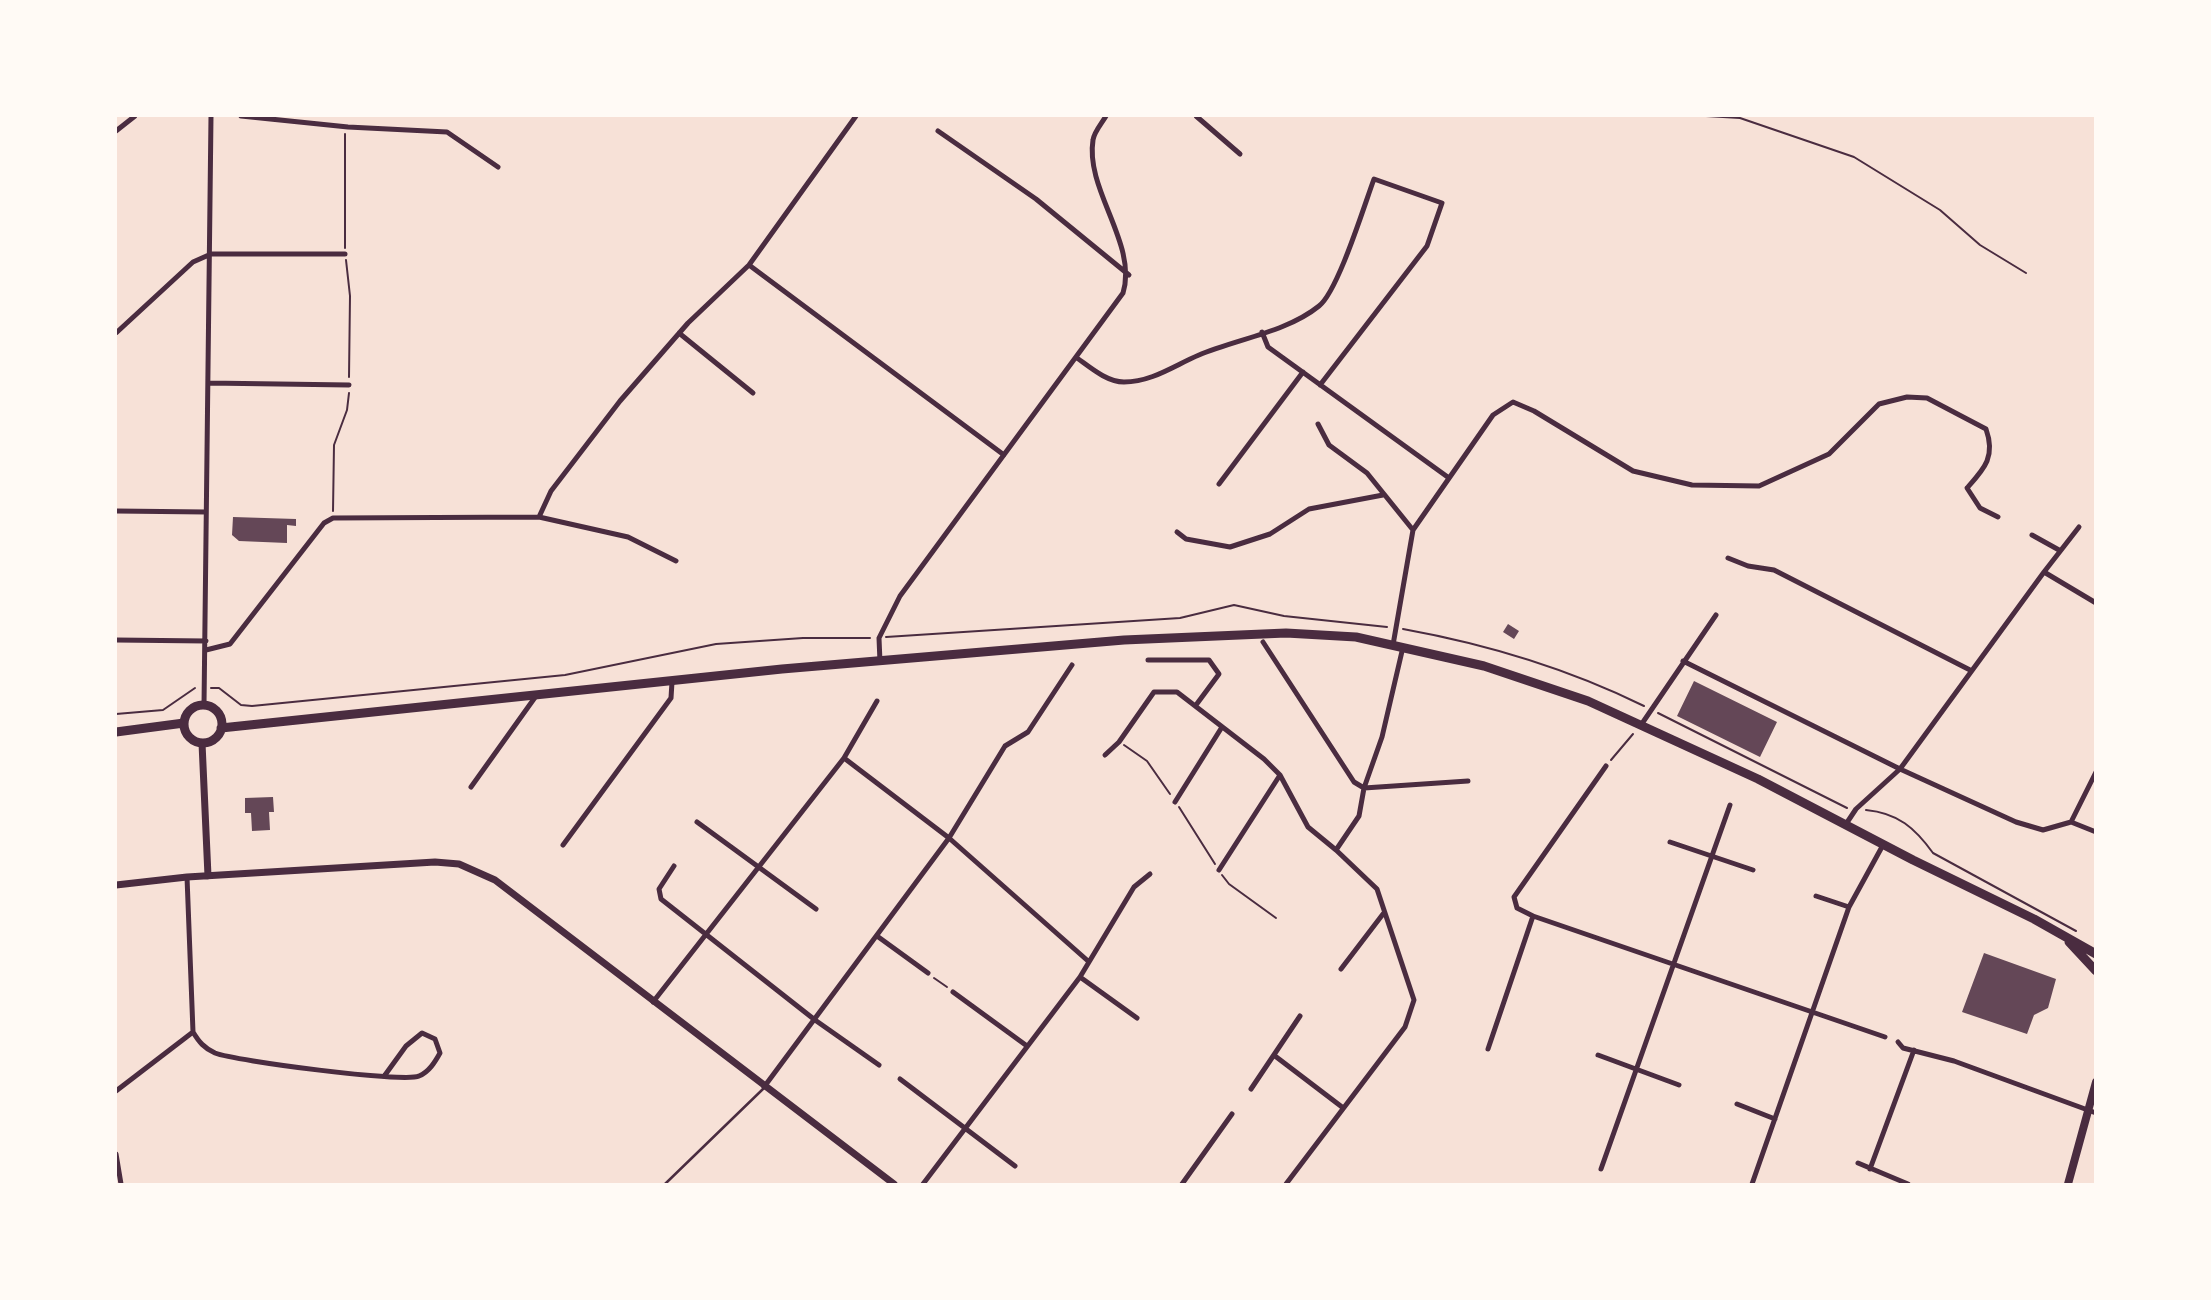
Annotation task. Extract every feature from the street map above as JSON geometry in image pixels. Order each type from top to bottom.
[{"type":"main road","points":[[221,728],[1124,640],[1245,634],[1356,637],[1517,675],[1641,725],[1758,779],[2095,954]]},
{"type":"main road","points":[[204,705],[219,715],[221,728],[214,739],[202,743],[190,738],[184,723],[188,712],[204,705]]},
{"type":"main road","points":[[116,732],[184,723]]},
{"type":"main road","points":[[2062,936],[2095,971]]},
{"type":"main road","points":[[2068,1185],[2092,1111],[2095,1082]]},
{"type":"street","points":[[116,131],[135,116]]},
{"type":"street","points":[[204,705],[211,116]]},
{"type":"street","points":[[241,116],[447,132],[498,167]]},
{"type":"street","points":[[539,517],[551,491],[620,401],[680,333],[750,265],[856,116]]},
{"type":"street","points":[[880,663],[879,638],[900,596],[1123,293],[1129,275],[1096,171],[1093,139],[1105,116]]},
{"type":"street","points":[[1196,116],[1240,154]]},
{"type":"street","points":[[938,131],[1036,199],[1129,275]]},
{"type":"street","points":[[1077,358],[1106,378],[1123,383],[1149,378],[1200,354],[1262,332],[1320,306],[1331,289],[1374,179],[1442,203],[1427,246],[1320,385]]},
{"type":"street","points":[[116,333],[193,262],[211,254],[345,254]]},
{"type":"street","points":[[750,265],[1003,455]]},
{"type":"street","points":[[1262,332],[1268,347],[1449,478]]},
{"type":"street","points":[[680,333],[753,393]]},
{"type":"street","points":[[1219,484],[1303,372]]},
{"type":"street","points":[[208,383],[349,385]]},
{"type":"street","points":[[1336,850],[1359,816],[1364,789],[1382,737],[1398,646],[1396,628],[1413,530],[1493,415],[1513,402],[1534,411],[1633,471],[1692,485],[1759,486],[1829,454],[1879,404],[1907,397],[1927,398],[1986,429],[1989,439],[1988,465],[1967,488],[1980,508],[1998,517]]},
{"type":"street","points":[[1318,424],[1329,445],[1367,473],[1413,530]]},
{"type":"street","points":[[1177,532],[1185,539],[1230,547],[1270,534],[1309,509],[1383,495]]},
{"type":"street","points":[[116,511],[206,512]]},
{"type":"street","points":[[206,650],[217,650],[235,639],[324,523],[333,518],[539,517],[628,537],[676,561]]},
{"type":"street","points":[[1846,824],[1856,809],[1900,769],[1970,670],[2079,527]]},
{"type":"street","points":[[2032,535],[2059,550]]},
{"type":"street","points":[[1728,558],[1748,566],[1774,570],[1970,670]]},
{"type":"street","points":[[2044,572],[2095,603]]},
{"type":"street","points":[[1641,725],[1716,615]]},
{"type":"street","points":[[116,640],[206,641]]},
{"type":"street","points":[[1263,642],[1350,778],[1364,789],[1468,781]]},
{"type":"street","points":[[1148,660],[1209,660],[1219,674],[1196,705]]},
{"type":"street","points":[[1683,661],[1900,769],[2016,822],[2043,830],[2071,822],[2095,832]]},
{"type":"street","points":[[764,1087],[949,838],[1005,746],[1028,732],[1072,665]]},
{"type":"street","points":[[563,845],[671,698],[672,682]]},
{"type":"street","points":[[1105,755],[1119,742],[1154,692],[1177,692],[1280,775],[1308,827],[1377,889],[1383,914],[1414,1000],[1405,1027],[1342,1107],[1286,1185]]},
{"type":"street","points":[[471,787],[536,696]]},
{"type":"street","points":[[653,1002],[844,758],[877,701]]},
{"type":"street","points":[[1175,802],[1223,727]]},
{"type":"street","points":[[202,743],[208,876]]},
{"type":"street","points":[[844,758],[949,838],[1088,961]]},
{"type":"street","points":[[1606,766],[1514,897],[1517,908],[1533,916],[1885,1037]]},
{"type":"street","points":[[2071,822],[2095,772]]},
{"type":"street","points":[[1219,870],[1280,775]]},
{"type":"street","points":[[1601,1169],[1730,805]]},
{"type":"street","points":[[697,822],[816,909]]},
{"type":"street","points":[[1670,842],[1753,870]]},
{"type":"street","points":[[1752,1185],[1849,907],[1883,845]]},
{"type":"street","points":[[116,885],[187,877],[435,862],[458,864],[495,880],[894,1185]]},
{"type":"street","points":[[674,866],[659,888],[661,899],[815,1020],[879,1065]]},
{"type":"street","points":[[923,1185],[1080,978],[1134,887],[1150,874]]},
{"type":"street","points":[[187,877],[192,1032],[201,1045],[243,1060],[385,1075],[417,1078],[430,1068],[440,1053],[435,1039],[422,1033],[406,1046],[385,1075]]},
{"type":"street","points":[[1816,895],[1849,907]]},
{"type":"street","points":[[1341,970],[1383,914]]},
{"type":"street","points":[[1488,1049],[1533,916]]},
{"type":"street","points":[[877,936],[928,973]]},
{"type":"street","points":[[1080,978],[1137,1018]]},
{"type":"street","points":[[953,992],[1027,1046]]},
{"type":"street","points":[[1251,1089],[1300,1016]]},
{"type":"street","points":[[116,1091],[192,1032]]},
{"type":"street","points":[[1898,1042],[1903,1048],[2092,1111]]},
{"type":"street","points":[[1870,1169],[1914,1050]]},
{"type":"street","points":[[1598,1055],[1679,1085]]},
{"type":"street","points":[[1275,1056],[1342,1107]]},
{"type":"street","points":[[900,1079],[1015,1166]]},
{"type":"street","points":[[1737,1104],[1775,1119]]},
{"type":"street","points":[[1181,1185],[1232,1114]]},
{"type":"street","points":[[116,1154],[121,1185]]},
{"type":"street","points":[[1858,1163],[1908,1185]]},
{"type":"lane","points":[[666,1185],[764,1087]]},
{"type":"path","points":[[1706,116],[1740,118],[1854,157],[1940,210],[1980,245],[2026,274]]},
{"type":"path","points":[[334,511],[334,445],[349,403],[350,296],[345,254],[345,126]]},
{"type":"path","points":[[116,714],[163,709],[195,688],[219,688],[241,705],[252,706],[565,675],[716,644],[803,638],[879,638],[1168,619],[1234,605],[1284,617],[1396,628],[1463,642],[1602,685],[1842,808],[1895,816],[1919,834],[1933,853],[2078,933]]},
{"type":"path","points":[[1606,766],[1633,734]]},
{"type":"path","points":[[1119,742],[1147,761],[1229,884],[1276,918]]},
{"type":"path","points":[[928,973],[953,992]]},
{"type":"building","points":[[233,517],[296,519],[296,526],[287,525],[287,543],[239,541],[232,535]]},
{"type":"building","points":[[1508,624],[1519,631],[1514,639],[1503,632]]},
{"type":"building","points":[[1694,681],[1777,722],[1760,757],[1677,716]]},
{"type":"building","points":[[273,797],[274,812],[269,812],[270,830],[252,831],[251,813],[245,813],[245,798]]},
{"type":"building","points":[[1984,953],[2056,979],[2048,1008],[2034,1015],[2027,1034],[1962,1012]]}]
